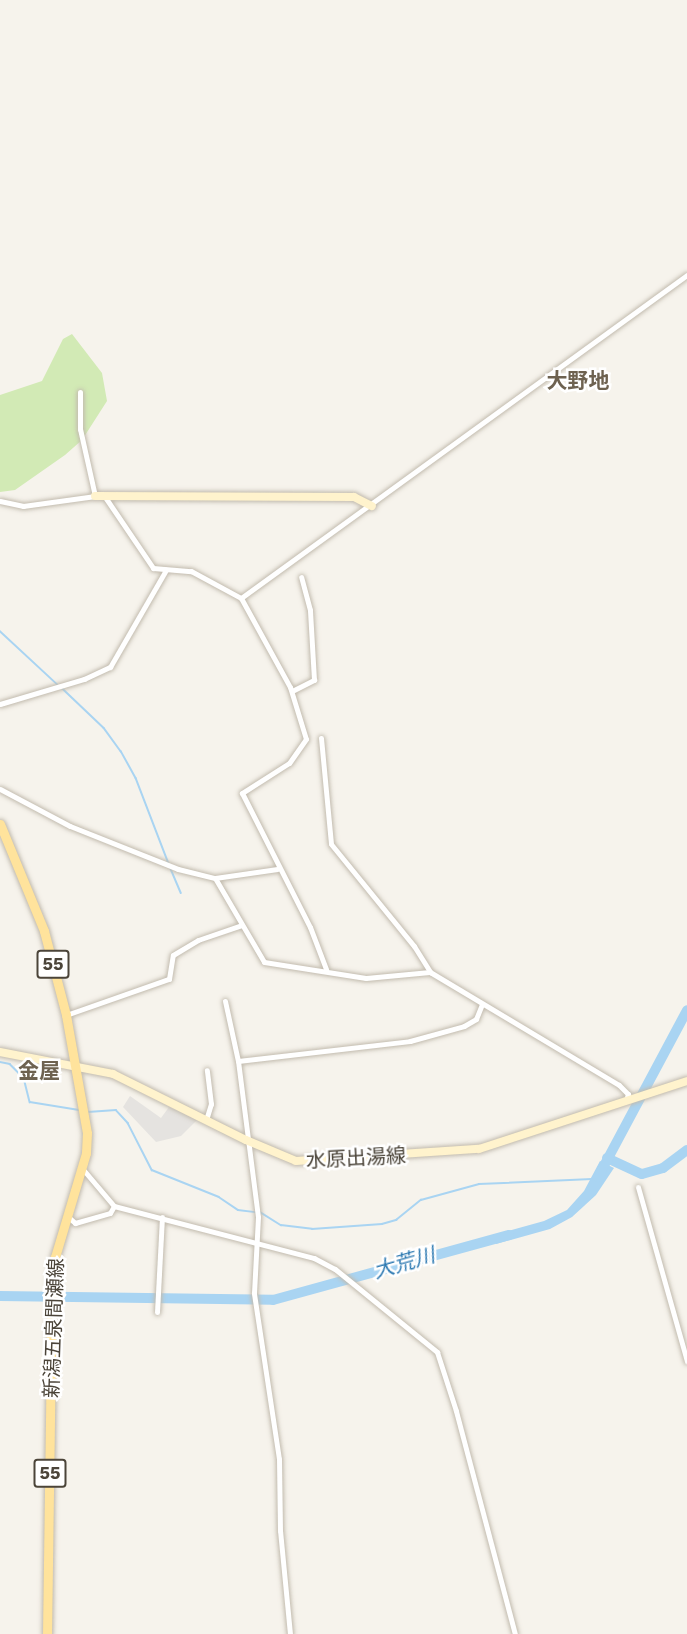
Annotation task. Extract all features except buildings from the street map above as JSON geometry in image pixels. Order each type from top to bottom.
[{"type":"main road","points":[[95,496],[354,497],[372,506]]},
{"type":"main road","name":"新潟五泉間瀬線","points":[[0,824],[44,931],[66,1015],[84,1113],[87,1143],[52,1277],[47,1634]]},
{"type":"main road","name":"水原出湯線","points":[[0,1052],[113,1074],[246,1140],[296,1161],[452,1153],[479,1149],[687,1081]]},
{"type":"street","points":[[240,598],[372,506],[687,275]]},
{"type":"street","points":[[0,501],[23,506],[95,496],[80,429],[80,392]]},
{"type":"street","points":[[105,497],[153,568],[191,571],[240,598],[292,691],[306,739],[289,763],[242,793],[277,868],[310,927],[326,969]]},
{"type":"street","points":[[0,704],[60,687],[101,672],[114,662],[166,570]]},
{"type":"street","points":[[292,691],[314,680],[310,610],[301,577]]},
{"type":"street","points":[[321,738],[331,844],[414,946],[430,972],[619,1085],[630,1098]]},
{"type":"street","points":[[0,789],[70,826],[169,866],[215,878],[277,868]]},
{"type":"street","points":[[215,878],[264,962],[309,970],[326,969],[366,978],[430,972]]},
{"type":"street","points":[[66,1015],[169,979],[173,955],[198,940],[242,925]]},
{"type":"street","points":[[225,1001],[238,1061],[246,1140],[258,1216],[255,1243],[255,1312],[265,1349],[279,1459],[290,1634]]},
{"type":"street","points":[[238,1061],[410,1041],[464,1026],[476,1019],[482,1004]]},
{"type":"street","points":[[206,1119],[211,1104],[207,1070]]},
{"type":"street","points":[[81,1167],[114,1206],[314,1258],[335,1269],[442,1359],[515,1634]]},
{"type":"street","points":[[638,1187],[687,1361]]},
{"type":"street","points":[[67,1216],[75,1223],[110,1213],[114,1206]]},
{"type":"street","points":[[157,1312],[162,1217]]},
{"type":"green space","points":[[72,334],[102,373],[107,401],[82,440],[65,455],[15,490],[0,492],[0,395],[42,381],[63,339]]},
{"type":"shaded area","points":[[130,1096],[161,1118],[169,1107],[197,1120],[181,1136],[156,1142],[123,1107]]},
{"type":"water","points":[[600,1161],[614,1168],[596,1195],[572,1217],[550,1229],[496,1244],[494,1235],[544,1221],[567,1210],[584,1191]]},
{"type":"waterway","points":[[0,631],[57,684]]},
{"type":"waterway","points":[[61,687],[104,728],[121,751],[136,778],[169,864]]},
{"type":"waterway","points":[[171,869],[181,893]]},
{"type":"waterway","name":"大荒川","points":[[598,1177],[687,1010]]},
{"type":"waterway","points":[[0,1062],[10,1064],[24,1078],[30,1102],[80,1110]]},
{"type":"waterway","points":[[88,1112],[116,1110],[128,1123],[152,1170],[219,1197],[238,1210],[255,1212]]},
{"type":"waterway","points":[[607,1158],[642,1174],[663,1168],[687,1150]]},
{"type":"waterway","points":[[260,1212],[281,1225],[312,1229],[382,1224],[396,1220],[421,1200],[479,1184],[592,1179]]},
{"type":"waterway","name":"大荒川","points":[[0,1296],[273,1300],[509,1235]]},
{"type":"district","name":"大野地","points":[[578,381]]},
{"type":"district","name":"金屋","points":[[39,1071]]}]
